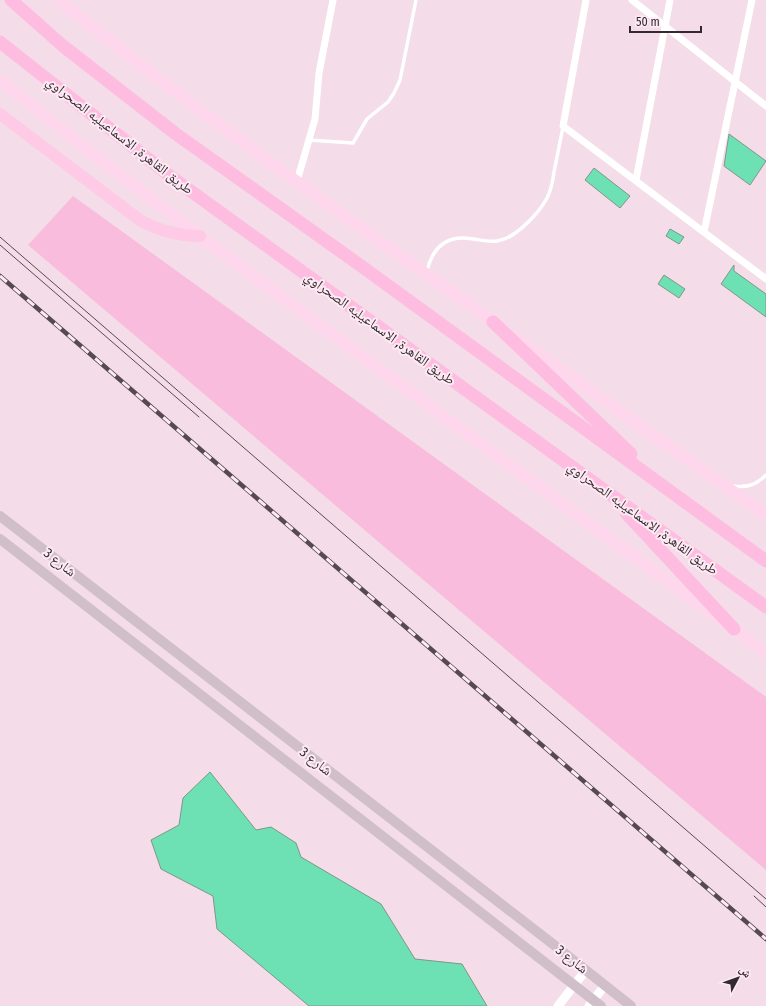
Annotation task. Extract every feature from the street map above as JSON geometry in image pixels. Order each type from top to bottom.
[{"type":"highway","points":[[11,0],[63,46],[176,134],[364,268],[766,561]]},
{"type":"highway","name":"طريق القاهرة, الاسماعيليه الصحراوي","points":[[0,42],[170,176],[766,606]]},
{"type":"highway","points":[[0,114],[141,221],[171,233],[200,236]]},
{"type":"highway","points":[[493,322],[667,488]]},
{"type":"highway","points":[[606,491],[734,629]]},
{"type":"main road","points":[[60,0],[183,98],[296,181],[766,515]]},
{"type":"main road","points":[[0,80],[84,148],[200,236],[567,508],[766,653]]},
{"type":"main road","name":"شارع 3","points":[[0,516],[631,1006]]},
{"type":"main road","name":"شارع 3","points":[[0,539],[574,985],[594,1004]]},
{"type":"street","points":[[296,181],[315,120],[319,73],[333,0]]},
{"type":"street","points":[[586,0],[563,126],[766,278]]},
{"type":"street","points":[[632,0],[766,106]]},
{"type":"street","points":[[636,180],[670,0]]},
{"type":"street","points":[[704,232],[752,0]]},
{"type":"street","points":[[558,1006],[586,970]]},
{"type":"street","points":[[594,1004],[605,985]]},
{"type":"lane","points":[[310,140],[353,143],[367,119],[388,102],[400,80],[416,0]]},
{"type":"lane","points":[[426,274],[430,258],[436,249],[444,243],[461,238],[488,242],[499,241],[510,236],[531,220],[547,198],[551,187],[563,126]]},
{"type":"lane","points":[[722,484],[740,487],[750,486],[761,480],[766,475]]},
{"type":"shaded area","points":[[73,196],[766,697],[766,870],[28,245]]},
{"type":"building","points":[[729,134],[766,161],[750,185],[724,166]]},
{"type":"building","points":[[594,168],[630,196],[620,208],[585,180]]},
{"type":"building","points":[[670,229],[684,237],[679,244],[666,236]]},
{"type":"building","points":[[734,265],[734,271],[766,294],[766,317],[721,284]]},
{"type":"building","points":[[664,275],[685,289],[679,298],[658,284]]},
{"type":"building","points":[[210,772],[256,830],[271,827],[296,843],[301,857],[381,904],[415,959],[462,964],[487,1006],[309,1006],[217,929],[213,896],[161,869],[151,840],[179,825],[183,798]]},
{"type":"tram line","points":[[0,237],[766,899]]},
{"type":"tram line","points":[[0,245],[199,417]]},
{"type":"tram line","points":[[754,896],[766,907]]},
{"type":"railway","points":[[0,276],[766,939]]}]
